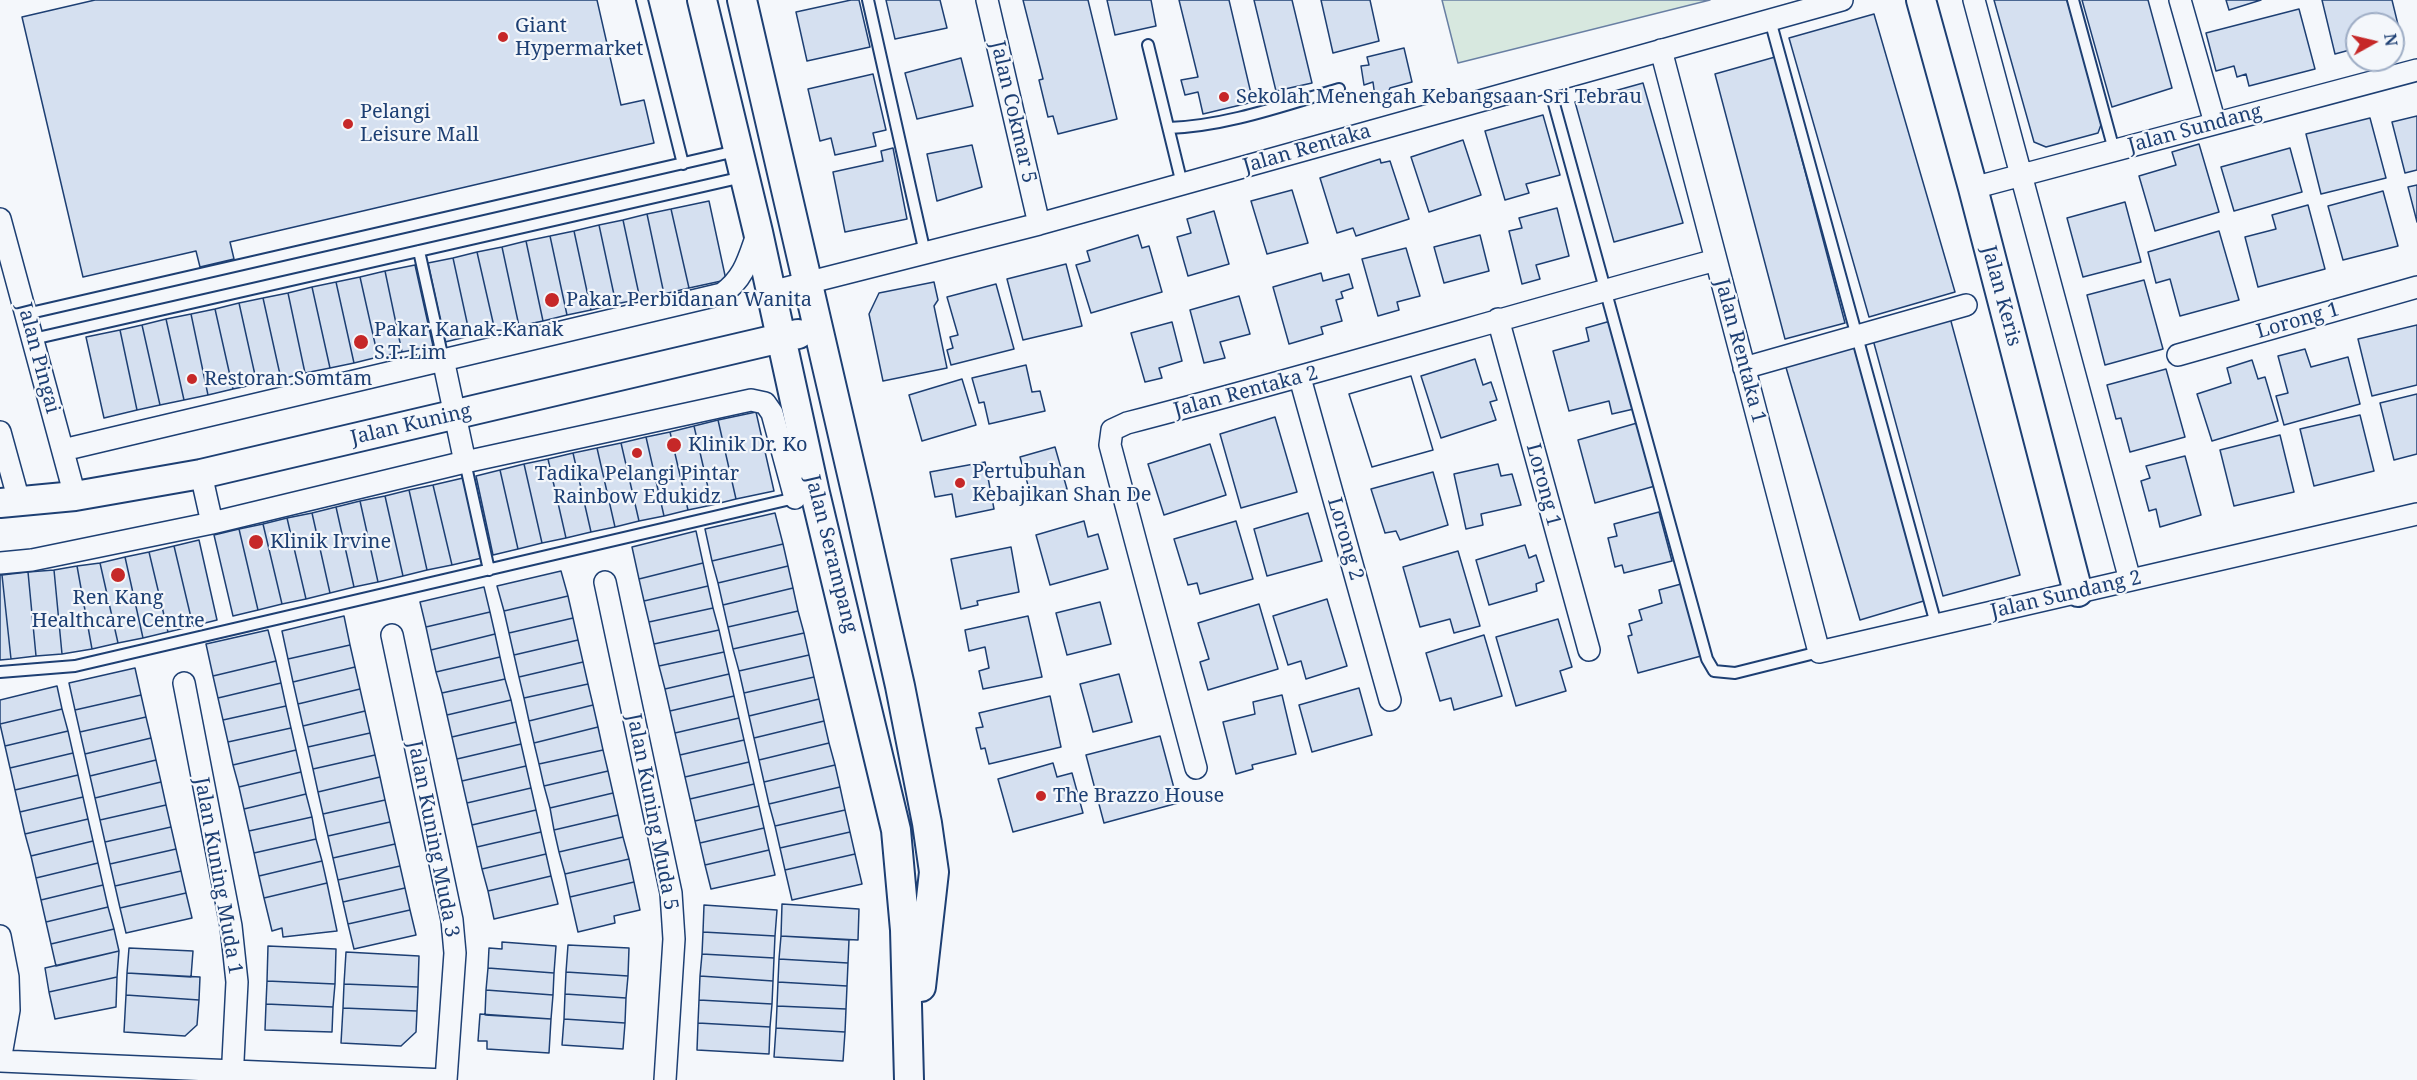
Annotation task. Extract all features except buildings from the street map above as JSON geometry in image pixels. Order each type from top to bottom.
[{"type":"main road","name":"Jalan Serampang","points":[[702,0],[896,830],[905,930],[909,1079]]},
{"type":"main road","name":"Jalan Serampang","points":[[742,0],[900,686],[927,823],[934,872],[909,1079]]},
{"type":"main road","name":"Jalan Keris","points":[[1921,0],[1973,188],[2078,592]]},
{"type":"main road","name":"Jalan Kuning","points":[[9,502],[75,496],[201,474],[818,329]]},
{"type":"street","name":"Jalan Cokmar 5","points":[[987,0],[1039,224]]},
{"type":"street","name":"Jalan Rentaka","points":[[771,292],[1039,224],[1842,0]]},
{"type":"street","points":[[1974,0],[2130,580]]},
{"type":"street","points":[[2180,0],[2215,123]]},
{"type":"street","name":"Jalan Rentaka 1","points":[[1660,50],[1819,652]]},
{"type":"street","name":"Jalan Sundang","points":[[1973,188],[2417,70]]},
{"type":"street","name":"Jalan Pingai","points":[[0,219],[75,496]]},
{"type":"street","points":[[63,450],[722,294],[735,285],[743,273],[758,232]]},
{"type":"street","name":"Jalan Rentaka 2","points":[[1196,768],[1110,445],[1112,430],[1127,423],[1300,378],[1498,319],[1716,260]]},
{"type":"street","name":"Lorong 1","points":[[2178,356],[2417,287]]},
{"type":"street","points":[[1744,368],[1966,305]]},
{"type":"street","name":"Lorong 1","points":[[1498,319],[1589,650]]},
{"type":"street","points":[[443,359],[465,462]]},
{"type":"street","name":"Lorong 2","points":[[1300,378],[1390,700]]},
{"type":"street","points":[[0,563],[32,560],[212,523],[465,462],[751,400],[765,402],[772,413],[795,498]]},
{"type":"street","points":[[0,432],[9,502]]},
{"type":"street","points":[[201,474],[212,523]]},
{"type":"street","name":"Jalan Sundang 2","points":[[1819,652],[2417,514]]},
{"type":"street","name":"Jalan Kuning Muda 5","points":[[604,582],[671,893],[674,939],[665,1080]]},
{"type":"street","name":"Jalan Kuning Muda 3","points":[[392,635],[452,920],[455,953],[446,1080]]},
{"type":"street","name":"Jalan Kuning Muda 1","points":[[184,683],[231,926],[237,982],[232,1075]]},
{"type":"street","points":[[0,936],[8,977],[9,1010],[0,1061],[232,1075],[446,1080]]},
{"type":"lane","points":[[642,0],[683,164]]},
{"type":"lane","points":[[868,0],[925,253]]},
{"type":"lane","points":[[2073,0],[2114,150]]},
{"type":"lane","points":[[1770,20],[1936,624]]},
{"type":"lane","points":[[1148,45],[1182,184]]},
{"type":"lane","points":[[1548,82],[1606,290]]},
{"type":"lane","points":[[1169,128],[1243,116],[1339,89]]},
{"type":"lane","points":[[26,314],[683,164],[741,163]]},
{"type":"lane","points":[[33,339],[419,251],[741,163]]},
{"type":"lane","points":[[419,251],[443,359]]},
{"type":"lane","name":"Jalan Sundang 2","points":[[1606,290],[1707,659],[1714,671],[1735,672],[1819,652]]},
{"type":"lane","points":[[465,462],[489,570]]},
{"type":"lane","points":[[0,672],[75,666],[795,498]]},
{"type":"shaded area","points":[[1442,0],[1710,0],[1458,63]]},
{"type":"place","name":"Giant Hypermarket","points":[[503,37]]},
{"type":"place","name":"Sekolah Menengah Kebangsaan Sri Tebrau","points":[[1224,97]]},
{"type":"place","name":"Pelangi Leisure Mall","points":[[348,124]]},
{"type":"place","name":"Pakar Perbidanan Wanita","points":[[552,300]]},
{"type":"place","name":"Pakar Kanak-Kanak S.T. Lim","points":[[361,342]]},
{"type":"place","name":"Restoran Somtam","points":[[192,379]]},
{"type":"place","name":"Klinik Dr. Ko","points":[[674,445]]},
{"type":"place","name":"Tadika Pelangi Pintar Rainbow Edukidz","points":[[637,453]]},
{"type":"place","name":"Pertubuhan Kebajikan Shan De","points":[[960,483]]},
{"type":"place","name":"Klinik Irvine","points":[[256,542]]},
{"type":"place","name":"Ren Kang Healthcare Centre","points":[[118,575]]},
{"type":"place","name":"The Brazzo House","points":[[1041,796]]}]
